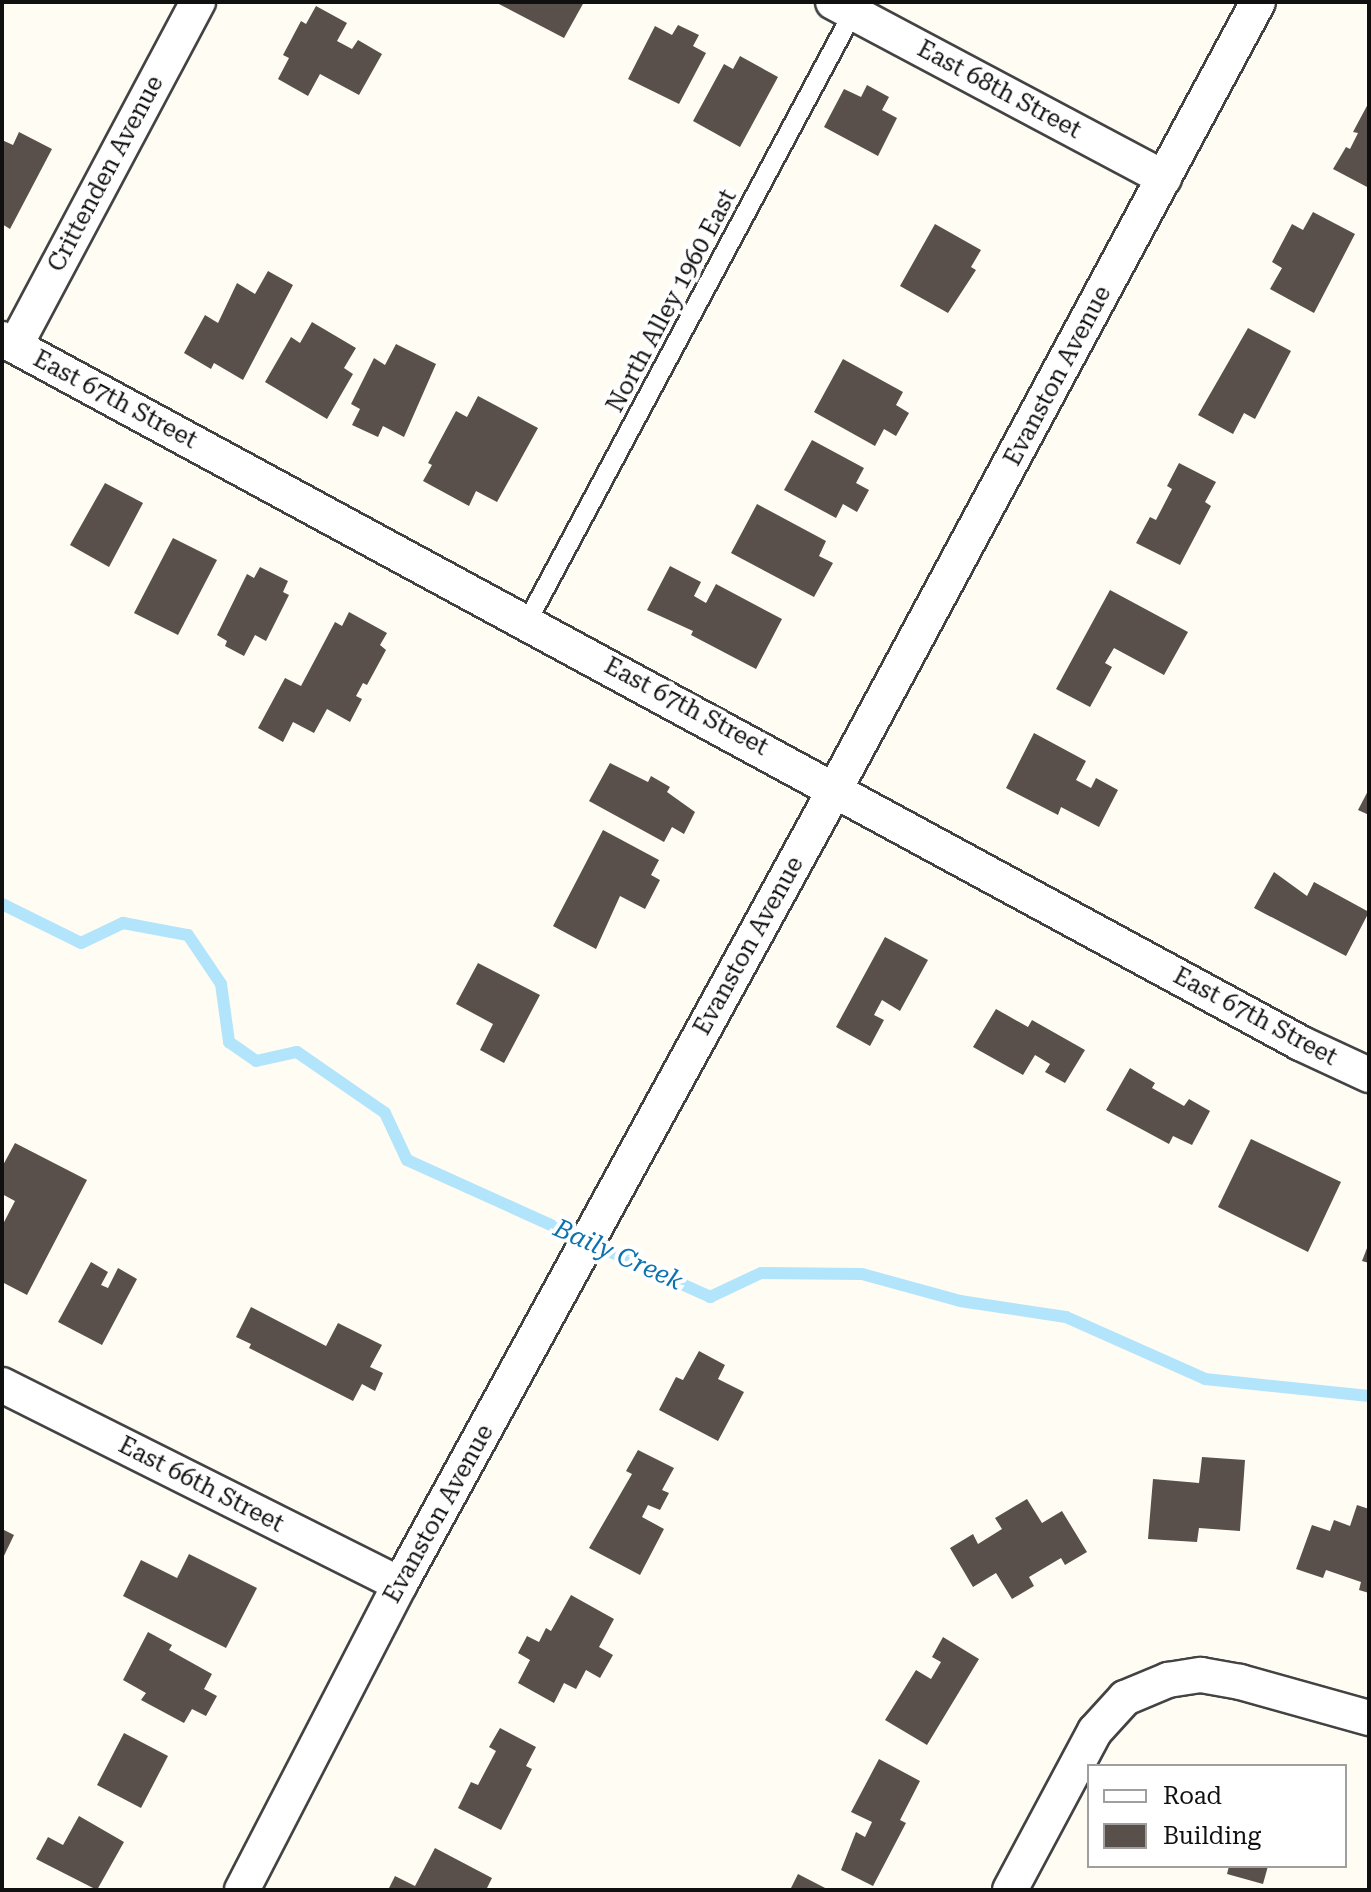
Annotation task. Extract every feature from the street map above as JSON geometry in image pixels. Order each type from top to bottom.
[{"type":"street","name":"Crittenden Avenue","points":[[8,342],[198,2]]},
{"type":"street","name":"Evanston Avenue","points":[[242,1890],[400,1584],[835,789],[1258,2]]},
{"type":"street","name":"East 68th Street","points":[[848,6],[1164,178]]},
{"type":"street","name":"East 67th Street","points":[[8,342],[1300,1043],[1369,1075]]},
{"type":"street","name":"East 66th Street","points":[[2,1385],[400,1584]]},
{"type":"street","points":[[1010,1890],[1095,1731],[1125,1698],[1168,1680],[1201,1675],[1240,1682],[1369,1718]]},
{"type":"lane","name":"North Alley 1960 East","points":[[527,622],[848,6]]},
{"type":"building","points":[[495,2],[584,2],[564,38]]},
{"type":"building","points":[[316,6],[347,23],[337,41],[352,49],[358,40],[382,54],[359,95],[320,74],[308,96],[278,79],[289,58],[283,55],[301,21],[306,24]]},
{"type":"building","points":[[678,25],[699,35],[693,46],[706,53],[679,104],[628,79],[655,26],[672,35]]},
{"type":"building","points":[[740,56],[778,77],[740,147],[693,121],[724,64],[733,69]]},
{"type":"building","points":[[867,85],[889,97],[882,110],[897,118],[878,156],[824,127],[844,89],[861,97]]},
{"type":"building","points":[[1369,102],[1369,188],[1333,169],[1346,147],[1350,149],[1358,133],[1353,132]]},
{"type":"building","points":[[19,132],[52,149],[10,229],[2,224],[2,140],[13,145]]},
{"type":"building","points":[[1313,212],[1355,234],[1314,313],[1270,289],[1282,268],[1272,262],[1292,224],[1303,230]]},
{"type":"building","points":[[935,224],[981,250],[971,267],[976,270],[948,313],[900,286]]},
{"type":"building","points":[[268,271],[293,285],[243,380],[214,363],[211,369],[184,353],[205,315],[218,323],[237,283],[255,294]]},
{"type":"building","points":[[312,322],[356,348],[344,368],[353,374],[327,419],[265,382],[291,337],[300,343]]},
{"type":"building","points":[[1248,328],[1291,351],[1255,419],[1244,413],[1233,434],[1198,415]]},
{"type":"building","points":[[396,344],[436,364],[404,437],[383,426],[378,437],[352,425],[360,409],[351,404],[374,358],[385,365]]},
{"type":"building","points":[[843,359],[903,392],[896,405],[909,413],[896,436],[884,429],[875,446],[814,412]]},
{"type":"building","points":[[478,396],[538,428],[497,502],[476,491],[469,506],[423,481],[432,465],[428,463],[456,411],[467,417]]},
{"type":"building","points":[[812,440],[864,468],[856,483],[869,490],[857,512],[843,504],[836,518],[784,490]]},
{"type":"building","points":[[1179,463],[1216,482],[1205,502],[1211,506],[1180,565],[1136,543],[1150,517],[1156,520],[1172,489],[1167,486]]},
{"type":"building","points":[[105,483],[143,503],[109,567],[70,545]]},
{"type":"building","points":[[757,504],[826,541],[819,556],[833,563],[814,597],[731,553]]},
{"type":"building","points":[[173,538],[217,560],[178,635],[134,613]]},
{"type":"building","points":[[670,566],[701,582],[694,596],[706,603],[716,584],[782,619],[756,669],[691,635],[693,631],[647,610]]},
{"type":"building","points":[[260,567],[288,581],[283,592],[289,595],[266,641],[255,635],[244,656],[225,646],[227,641],[217,635],[247,574],[254,578]]},
{"type":"building","points":[[1110,590],[1188,632],[1164,675],[1114,648],[1105,663],[1112,667],[1090,707],[1056,689]]},
{"type":"building","points":[[349,612],[387,633],[380,645],[386,650],[367,685],[363,683],[356,696],[362,699],[350,722],[327,709],[314,733],[293,722],[283,742],[258,728],[285,678],[301,686],[335,622],[342,626]]},
{"type":"building","points":[[1034,733],[1086,761],[1076,780],[1091,788],[1096,778],[1118,790],[1099,827],[1061,807],[1058,815],[1006,788]]},
{"type":"building","points":[[610,763],[648,782],[651,776],[670,787],[667,792],[695,812],[684,834],[672,827],[664,842],[589,801]]},
{"type":"building","points":[[1369,789],[1369,815],[1358,810]]},
{"type":"building","points":[[603,830],[659,860],[651,875],[660,880],[645,909],[620,896],[596,949],[553,926]]},
{"type":"building","points":[[1274,872],[1307,896],[1314,882],[1369,912],[1346,956],[1254,908]]},
{"type":"building","points":[[885,937],[928,960],[900,1011],[882,1000],[874,1015],[884,1020],[870,1046],[836,1027]]},
{"type":"building","points":[[478,963],[540,995],[504,1063],[480,1050],[493,1024],[456,1004]]},
{"type":"building","points":[[996,1009],[1028,1027],[1032,1020],[1085,1050],[1065,1083],[1045,1072],[1050,1064],[1035,1055],[1023,1075],[973,1047]]},
{"type":"building","points":[[1130,1068],[1155,1083],[1152,1088],[1184,1106],[1189,1099],[1210,1111],[1192,1145],[1173,1136],[1169,1144],[1106,1110]]},
{"type":"building","points":[[1251,1139],[1341,1182],[1308,1252],[1218,1207]]},
{"type":"building","points":[[15,1143],[87,1180],[27,1295],[2,1282],[2,1226],[15,1201],[2,1194],[2,1167]]},
{"type":"building","points":[[1369,1243],[1369,1263],[1362,1261]]},
{"type":"building","points":[[91,1262],[108,1272],[101,1285],[108,1288],[118,1268],[137,1279],[102,1345],[58,1322]]},
{"type":"building","points":[[251,1307],[326,1346],[338,1323],[382,1345],[370,1367],[383,1373],[375,1391],[362,1384],[353,1401],[249,1348],[251,1344],[236,1337]]},
{"type":"building","points":[[699,1351],[725,1365],[718,1379],[744,1392],[718,1441],[659,1410],[676,1377],[683,1380]]},
{"type":"building","points":[[638,1450],[674,1468],[662,1490],[669,1493],[660,1510],[648,1505],[642,1517],[664,1529],[640,1575],[589,1548],[632,1474],[626,1471]]},
{"type":"building","points":[[1202,1457],[1245,1460],[1240,1531],[1199,1528],[1197,1542],[1148,1539],[1153,1479],[1199,1483]]},
{"type":"building","points":[[1027,1499],[1042,1523],[1062,1511],[1087,1552],[1065,1565],[1061,1558],[1029,1577],[1034,1586],[1012,1599],[996,1573],[973,1587],[950,1548],[973,1534],[978,1544],[1002,1529],[995,1518]]},
{"type":"building","points":[[1357,1505],[1369,1509],[1369,1593],[1359,1590],[1361,1582],[1326,1570],[1323,1578],[1296,1569],[1312,1525],[1330,1531],[1334,1520],[1350,1526]]},
{"type":"building","points":[[2,1529],[14,1535],[2,1560]]},
{"type":"building","points":[[189,1554],[257,1588],[226,1648],[123,1596],[141,1560],[177,1578]]},
{"type":"building","points":[[571,1595],[614,1619],[599,1647],[613,1655],[600,1678],[586,1670],[576,1689],[564,1683],[554,1703],[518,1683],[530,1660],[518,1653],[527,1636],[539,1642],[546,1628],[551,1631]]},
{"type":"building","points":[[148,1632],[172,1645],[169,1650],[212,1674],[204,1689],[217,1696],[206,1716],[192,1709],[184,1723],[141,1700],[146,1693],[123,1680]]},
{"type":"building","points":[[943,1637],[979,1659],[927,1745],[885,1720],[916,1670],[931,1679],[941,1662],[932,1657]]},
{"type":"building","points":[[500,1728],[536,1747],[526,1766],[532,1769],[501,1830],[458,1808],[471,1782],[478,1785],[496,1751],[489,1747]]},
{"type":"building","points":[[124,1733],[168,1756],[141,1808],[97,1785]]},
{"type":"building","points":[[879,1759],[920,1781],[900,1820],[906,1823],[873,1886],[841,1870],[856,1832],[865,1837],[872,1822],[851,1812]]},
{"type":"building","points":[[79,1816],[124,1842],[97,1890],[36,1859],[48,1837],[63,1845]]},
{"type":"building","points":[[435,1848],[492,1878],[486,1890],[388,1890],[395,1876],[415,1886]]},
{"type":"building","points":[[1228,1868],[1267,1868],[1263,1884],[1227,1874]]},
{"type":"building","points":[[798,1874],[829,1890],[790,1890]]},
{"type":"waterway","name":"Baily Creek","points":[[2,904],[81,943],[123,923],[188,935],[221,984],[229,1042],[256,1061],[297,1052],[385,1113],[407,1160],[710,1297],[761,1273],[862,1274],[960,1301],[1066,1317],[1205,1379],[1369,1396]]}]
